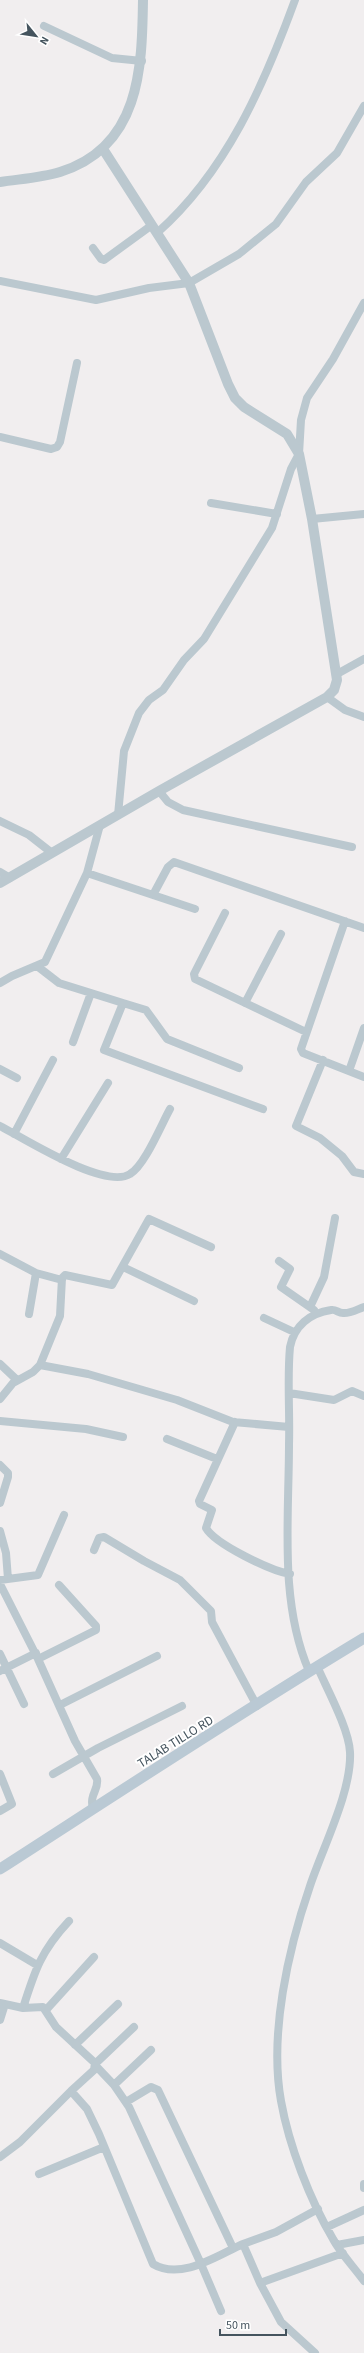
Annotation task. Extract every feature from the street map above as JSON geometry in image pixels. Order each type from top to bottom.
[{"type":"main road","name":"TALAB TILLO RD","points":[[0,1869],[257,1706],[313,1668],[364,1638]]},
{"type":"street","points":[[0,182],[59,173],[88,160],[103,149],[124,119],[131,103],[143,0]]},
{"type":"street","points":[[93,248],[101,259],[104,260],[154,229],[172,220],[198,191],[246,115],[270,67],[295,0]]},
{"type":"street","points":[[44,26],[112,58],[135,61]]},
{"type":"street","points":[[0,281],[96,300],[149,288],[189,283],[239,254],[276,224],[306,182],[337,153],[364,106]]},
{"type":"street","points":[[103,149],[189,283],[206,323],[228,384],[235,398],[244,407],[282,430],[293,442],[299,454]]},
{"type":"street","points":[[0,884],[52,852],[327,697],[336,686],[337,674],[312,519],[299,454],[301,420],[307,398],[333,359],[364,303]]},
{"type":"street","points":[[0,437],[51,449],[57,447],[60,442],[77,363]]},
{"type":"street","points":[[118,815],[124,751],[139,714],[149,700],[163,690],[184,660],[204,639],[265,541],[277,514],[291,469],[299,454]]},
{"type":"street","points":[[211,503],[277,514]]},
{"type":"street","points":[[312,519],[364,514]]},
{"type":"street","points":[[337,674],[364,659]]},
{"type":"street","points":[[327,697],[345,710],[364,717]]},
{"type":"street","points":[[159,791],[168,802],[183,810],[352,847]]},
{"type":"street","points":[[0,821],[29,834],[52,852]]},
{"type":"street","points":[[0,984],[19,973],[43,964],[47,958],[87,873],[100,825]]},
{"type":"street","points":[[153,895],[168,867],[174,862],[364,928]]},
{"type":"street","points":[[0,872],[10,878]]},
{"type":"street","points":[[87,873],[196,910]]},
{"type":"street","points":[[225,913],[194,977],[197,981],[306,1032]]},
{"type":"street","points":[[345,921],[300,1049],[302,1052],[364,1077]]},
{"type":"street","points":[[245,1003],[281,934]]},
{"type":"street","points":[[37,966],[55,981],[146,1010],[167,1039],[239,1068]]},
{"type":"street","points":[[73,1042],[91,993]]},
{"type":"street","points":[[123,1003],[104,1050],[263,1109]]},
{"type":"street","points":[[349,1071],[364,1028]]},
{"type":"street","points":[[14,1134],[53,1060]]},
{"type":"street","points":[[322,1060],[296,1126],[316,1134],[342,1156],[354,1172],[364,1174]]},
{"type":"street","points":[[0,1068],[18,1078]]},
{"type":"street","points":[[61,1159],[108,1083]]},
{"type":"street","points":[[0,1126],[61,1159],[94,1173],[118,1177],[130,1174],[141,1160],[170,1109]]},
{"type":"street","points":[[310,1307],[324,1277],[335,1218]]},
{"type":"street","points":[[0,1399],[17,1380],[33,1372],[40,1365],[60,1316],[63,1276],[68,1275],[110,1286],[114,1284],[149,1219],[212,1247]]},
{"type":"street","points":[[0,1254],[36,1273],[62,1280]]},
{"type":"street","points":[[279,1260],[290,1269],[281,1287],[319,1314]]},
{"type":"street","points":[[123,1267],[194,1301]]},
{"type":"street","points":[[29,1314],[36,1273]]},
{"type":"street","points":[[362,2276],[337,2245],[327,2227],[318,2209],[298,2159],[281,2102],[278,2055],[284,1992],[296,1931],[345,1787],[350,1765],[347,1737],[295,1630],[286,1512],[289,1427],[289,1357],[294,1332],[303,1322],[333,1309],[345,1313],[364,1307]]},
{"type":"street","points":[[264,1318],[294,1332]]},
{"type":"street","points":[[0,1364],[17,1380]]},
{"type":"street","points":[[40,1365],[88,1374],[177,1400],[235,1422],[289,1427]]},
{"type":"street","points":[[289,1393],[334,1400],[352,1390],[364,1396]]},
{"type":"street","points":[[0,1421],[86,1429],[123,1437]]},
{"type":"street","points":[[235,1422],[199,1501],[202,1505],[212,1510],[206,1525],[207,1530],[233,1549],[263,1566],[278,1572],[290,1574]]},
{"type":"street","points":[[167,1439],[218,1459]]},
{"type":"street","points":[[0,1465],[8,1473],[0,1503]]},
{"type":"street","points":[[3,1580],[38,1575],[64,1516]]},
{"type":"street","points":[[0,1531],[6,1553],[3,1580],[37,1656],[64,1703],[98,1782],[91,1798],[93,1809]]},
{"type":"street","points":[[94,1550],[102,1536],[185,1584],[211,1611],[212,1622],[257,1706]]},
{"type":"street","points":[[4,1669],[56,1650],[95,1632],[97,1628],[60,1585]]},
{"type":"street","points":[[0,1654],[4,1669],[24,1704]]},
{"type":"street","points":[[64,1703],[157,1656]]},
{"type":"street","points":[[53,1774],[86,1754],[182,1706]]},
{"type":"street","points":[[0,1774],[12,1804],[0,1811]]},
{"type":"street","points":[[23,2008],[37,1965],[48,1945],[69,1921]]},
{"type":"street","points":[[0,1943],[37,1965]]},
{"type":"street","points":[[46,2010],[94,1957]]},
{"type":"street","points":[[0,2020],[2,2004],[23,2008],[41,2006],[46,2010],[56,2027],[96,2065],[114,2085],[126,2102],[202,2264],[221,2311]]},
{"type":"street","points":[[75,2045],[118,2004]]},
{"type":"street","points":[[0,2157],[26,2137],[134,2028]]},
{"type":"street","points":[[114,2085],[151,2050]]},
{"type":"street","points":[[126,2102],[151,2087],[158,2090],[233,2248]]},
{"type":"street","points":[[71,2091],[87,2109],[153,2264],[158,2267],[172,2269],[202,2264],[233,2248],[276,2232],[318,2209]]},
{"type":"street","points":[[39,2174],[104,2147]]},
{"type":"street","points":[[327,2227],[364,2210]]},
{"type":"street","points":[[337,2245],[364,2240]]},
{"type":"street","points":[[243,2244],[260,2283],[281,2322],[315,2353]]},
{"type":"street","points":[[260,2283],[343,2253]]}]
